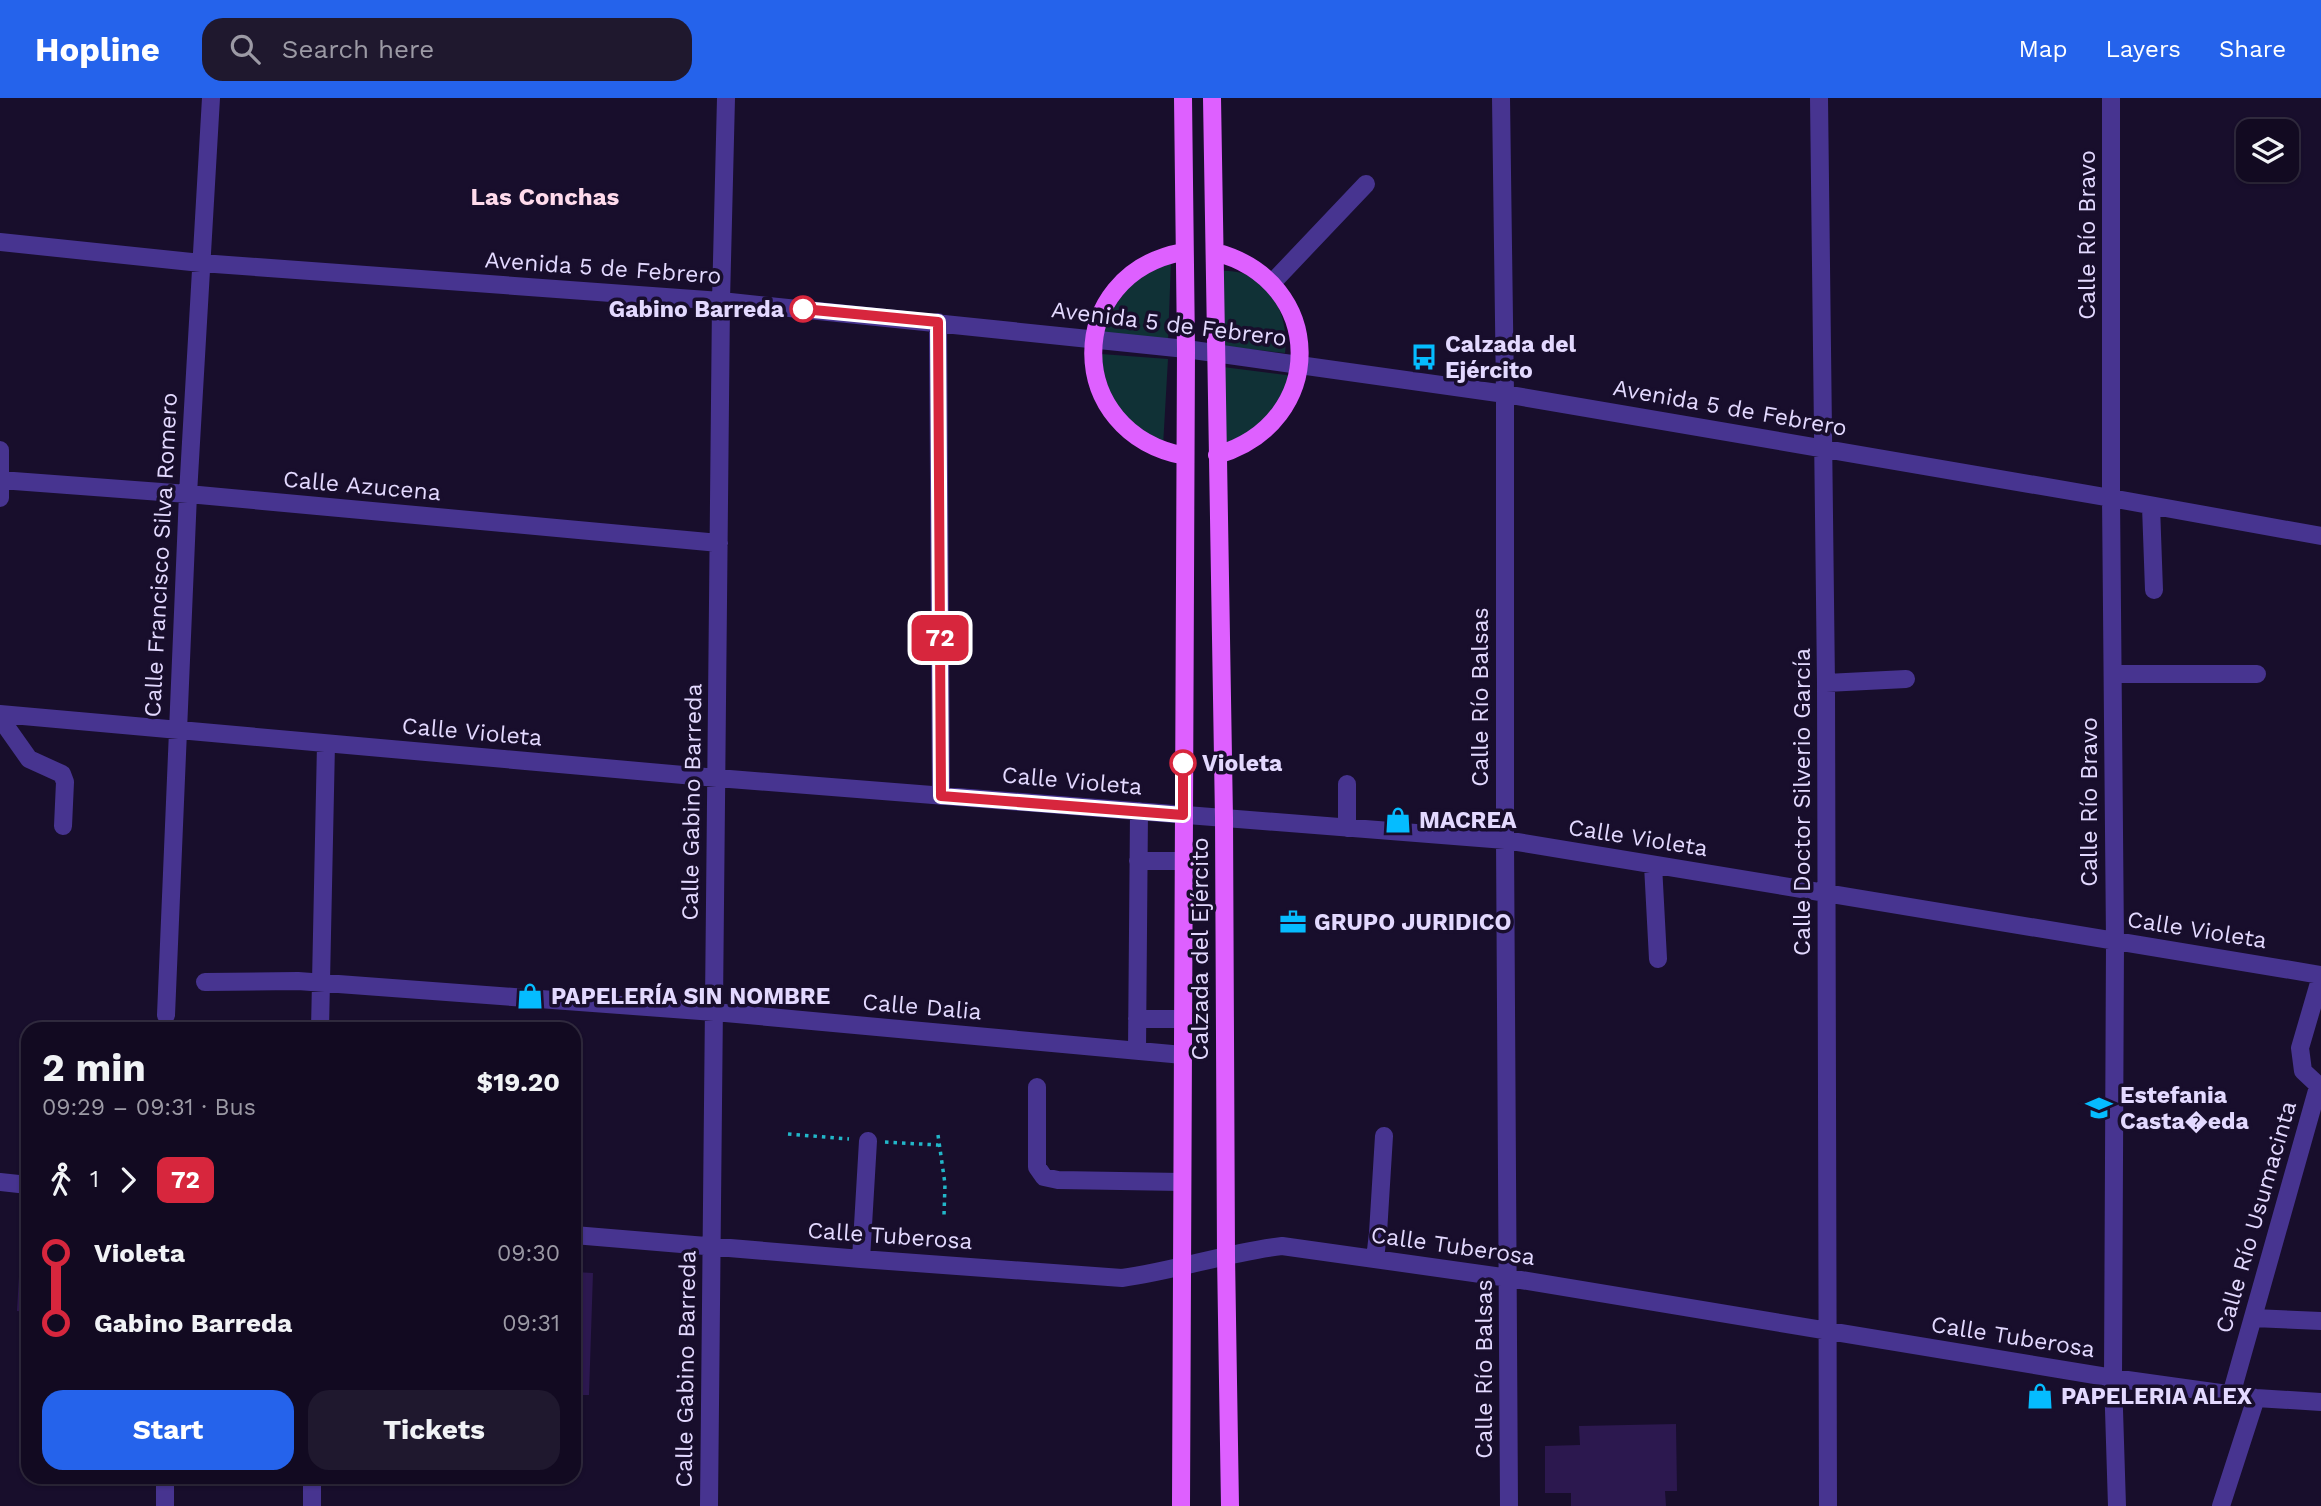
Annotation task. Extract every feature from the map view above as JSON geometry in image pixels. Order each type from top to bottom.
[{"type":"main road","name":"Calzada del Ejército","points":[[1181,1506],[1186,349],[1183,98]]},
{"type":"main road","name":"Calzada del Ejército","points":[[1212,98],[1224,818],[1230,1506]]},
{"type":"main road","points":[[1183,252],[1169,254],[1146,264],[1122,282],[1106,303],[1094,339],[1094,370],[1102,397],[1116,420],[1136,438],[1166,453],[1185,457]]},
{"type":"main road","points":[[1215,252],[1252,266],[1272,283],[1288,305],[1297,329],[1299,365],[1294,387],[1284,409],[1269,428],[1248,444],[1217,455]]},
{"type":"street","name":"Calle Francisco Silva Romero","points":[[166,1015],[188,494],[211,98]]},
{"type":"street","name":"Calle Gabino Barreda","points":[[709,1506],[721,300],[726,98]]},
{"type":"street","name":"Calle Río Balsas","points":[[1501,98],[1505,394],[1508,1506]]},
{"type":"street","name":"Calle Doctor Silverio García","points":[[1819,98],[1827,894],[1828,1506]]},
{"type":"street","name":"Calle Río Bravo","points":[[2111,98],[2115,942],[2113,1378],[2117,1506]]},
{"type":"street","points":[[1272,283],[1366,184]]},
{"type":"street","name":"Avenida 5 de Febrero","points":[[0,242],[201,263],[721,300],[1186,349],[1505,394],[2321,536]]},
{"type":"street","points":[[938,322],[941,796]]},
{"type":"street","points":[[0,450],[0,498]]},
{"type":"street","name":"Calle Azucena","points":[[0,480],[188,494],[719,543]]},
{"type":"street","points":[[2151,506],[2154,590]]},
{"type":"street","points":[[2112,674],[2257,674]]},
{"type":"street","points":[[1825,683],[1906,679]]},
{"type":"street","points":[[0,716],[29,759],[62,774],[65,782],[63,826]]},
{"type":"street","name":"Calle Violeta","points":[[0,716],[717,778],[1505,840],[2321,975]]},
{"type":"street","points":[[320,1022],[326,744]]},
{"type":"street","points":[[1347,828],[1348,784]]},
{"type":"street","points":[[1137,1051],[1139,811]]},
{"type":"street","points":[[1138,861],[1182,861]]},
{"type":"street","points":[[1653,865],[1658,959]]},
{"type":"street","name":"Calle Río Usumacinta","points":[[2231,1395],[2320,1087],[2303,1071],[2300,1048],[2321,975]]},
{"type":"street","name":"Calle Dalia","points":[[205,982],[298,981],[714,1012],[1183,1055]]},
{"type":"street","points":[[1137,1018],[1183,1019]]},
{"type":"street","points":[[1037,1087],[1037,1167],[1044,1177],[1058,1180],[1182,1182]]},
{"type":"street","points":[[1375,1259],[1384,1136]]},
{"type":"street","points":[[861,1259],[868,1141]]},
{"type":"street","points":[[0,1182],[21,1184]]},
{"type":"street","name":"Calle Tuberosa","points":[[581,1236],[1122,1278],[1181,1268],[1256,1249],[1282,1246],[1509,1278],[2113,1378],[2256,1398],[2321,1402]]},
{"type":"street","points":[[2253,1318],[2321,1321]]},
{"type":"street","points":[[2221,1506],[2256,1398]]},
{"type":"street","points":[[164,1506],[165,1484]]},
{"type":"street","points":[[312,1484],[312,1506]]},
{"type":"path","points":[[938,1135],[946,1189],[944,1215]]},
{"type":"green space","points":[[1171,260],[1168,342],[1102,337],[1102,325],[1131,283]]},
{"type":"green space","points":[[1218,270],[1245,274],[1265,287],[1282,318],[1285,353],[1219,346]]},
{"type":"green space","points":[[1101,354],[1168,359],[1163,446],[1117,416],[1100,360]]},
{"type":"green space","points":[[1223,367],[1294,376],[1276,417],[1222,448]]},
{"type":"building","points":[[21,1242],[21,1311],[17,1311]]},
{"type":"building","points":[[581,1272],[593,1273],[589,1395],[581,1395]]},
{"type":"building","points":[[1676,1424],[1677,1491],[1665,1491],[1666,1506],[1571,1506],[1571,1493],[1545,1493],[1545,1446],[1580,1445],[1579,1426]]},
{"type":"bus line","name":"72","points":[[803,309],[938,322],[941,796],[1183,815],[1183,763]]},
{"type":"place","name":"Gabino Barreda","points":[[803,309]]},
{"type":"place","name":"Calzada del Ejército","points":[[1424,357]]},
{"type":"place","name":"Violeta","points":[[1183,763]]},
{"type":"place","name":"MACREA","points":[[1398,820]]},
{"type":"place","name":"GRUPO JURIDICO","points":[[1293,922]]},
{"type":"place","name":"PAPELERÍA SIN NOMBRE","points":[[530,996]]},
{"type":"place","name":"Estefania Casta�eda","points":[[2099,1108]]},
{"type":"place","name":"PAPELERIA ALEX","points":[[2040,1396]]},
{"type":"district","name":"Las Conchas","points":[[545,197]]}]
